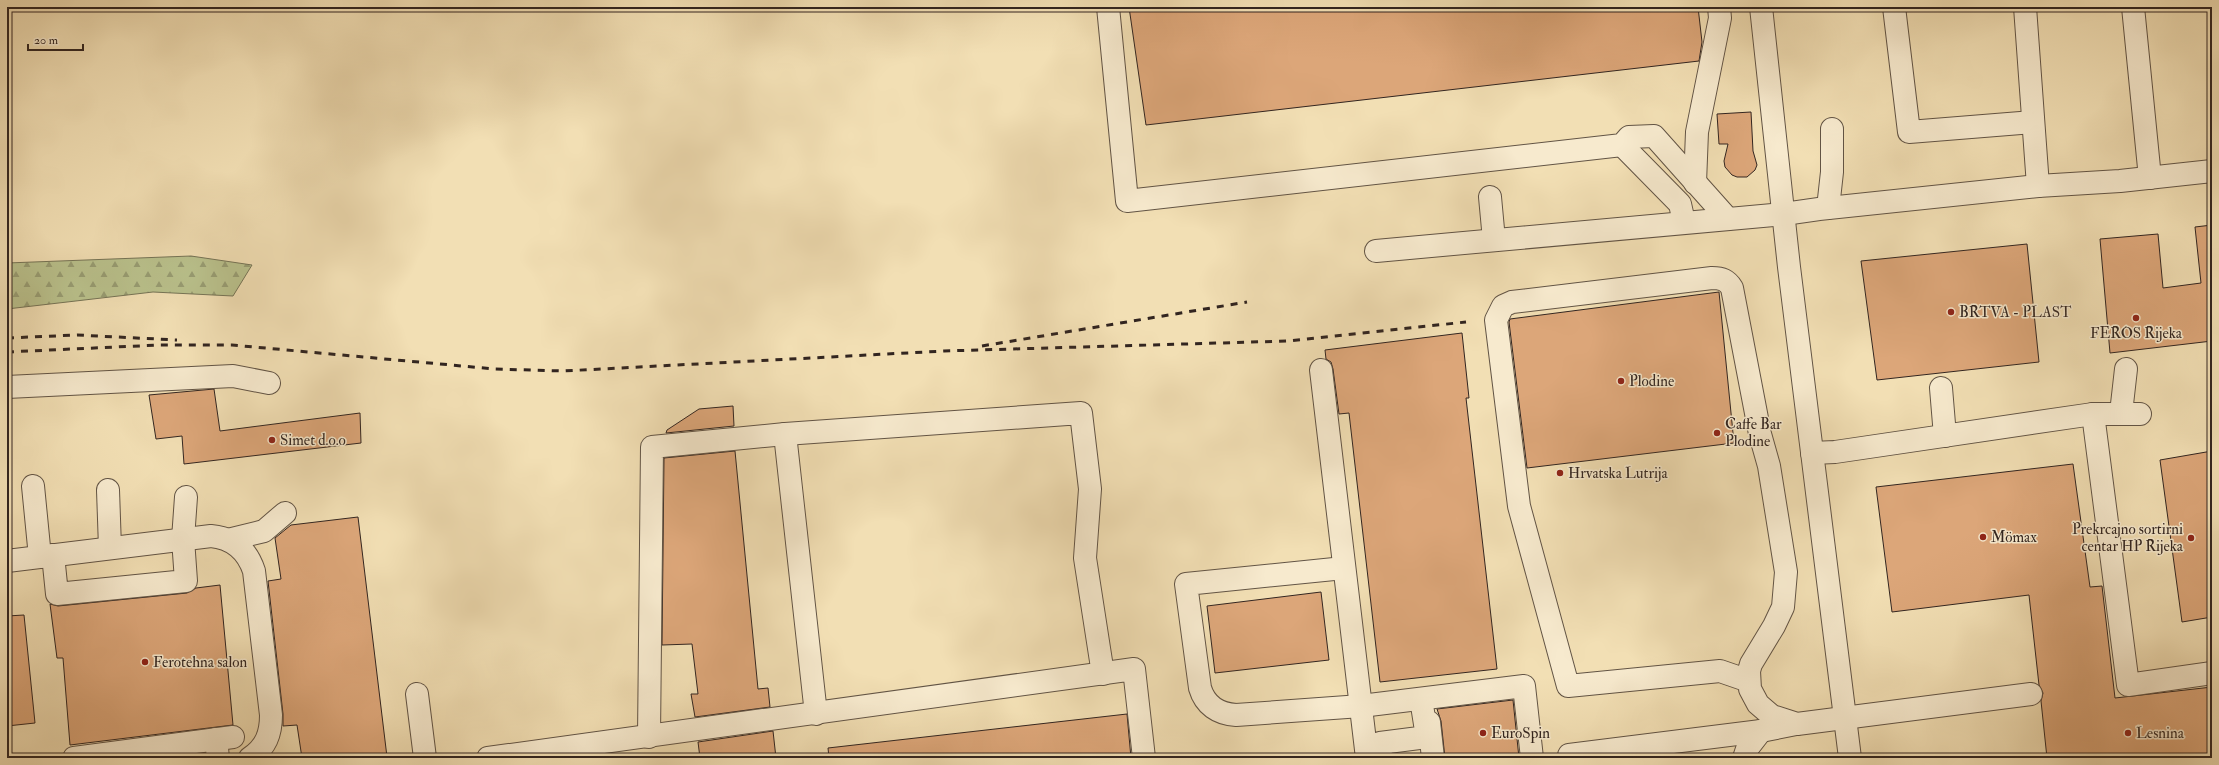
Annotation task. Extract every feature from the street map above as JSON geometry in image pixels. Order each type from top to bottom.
[{"type":"street","points":[[1108,7],[1127,201],[1622,146],[1629,137],[1654,136],[1728,219]]},
{"type":"street","points":[[1695,183],[1697,132],[1720,18],[1719,7]]},
{"type":"street","points":[[1762,7],[1812,453],[1850,758]]},
{"type":"street","points":[[1894,7],[1909,132],[2033,122]]},
{"type":"street","points":[[2024,7],[2038,186]]},
{"type":"street","points":[[2133,7],[2150,178]]},
{"type":"street","points":[[1828,208],[1832,172],[1832,129]]},
{"type":"street","points":[[1622,146],[1680,204],[1684,222]]},
{"type":"street","points":[[1376,251],[1784,214],[2038,186],[2212,172]]},
{"type":"street","points":[[1490,197],[1494,240]]},
{"type":"street","points":[[1749,681],[1720,671],[1568,686],[1519,506],[1496,320],[1503,306],[1512,302],[1712,278],[1719,278],[1729,283],[1732,288],[1760,434],[1769,466],[1786,572],[1782,607],[1774,626],[1751,664],[1749,681],[1753,696],[1764,710],[1780,720],[1797,724]]},
{"type":"street","points":[[1812,453],[1835,452],[2093,414],[2131,414],[2126,369]]},
{"type":"street","points":[[1321,370],[1367,758]]},
{"type":"street","points":[[7,387],[233,376],[270,383]]},
{"type":"street","points":[[1941,388],[1945,436]]},
{"type":"street","points":[[649,737],[652,447],[786,434],[1081,413],[1090,489],[1085,558],[1103,674]]},
{"type":"street","points":[[2093,414],[2128,685],[2212,673]]},
{"type":"street","points":[[786,434],[816,714]]},
{"type":"street","points":[[32,486],[57,594],[186,581],[183,539],[186,497]]},
{"type":"street","points":[[108,490],[110,548]]},
{"type":"street","points":[[228,540],[264,531],[286,513]]},
{"type":"street","points":[[7,561],[211,536],[228,540],[243,550],[250,559],[254,571],[271,715],[271,729],[267,741],[260,751],[250,758]]},
{"type":"street","points":[[1344,568],[1186,584],[1200,688],[1206,701],[1215,710],[1236,715],[1361,706],[1524,686],[1532,758]]},
{"type":"street","points":[[488,758],[616,750],[649,737],[1134,669],[1144,758]]},
{"type":"street","points":[[417,694],[425,758]]},
{"type":"street","points":[[1569,755],[1761,731],[1845,717],[2031,694]]},
{"type":"street","points":[[1381,758],[1380,743],[1427,737],[1424,698]]},
{"type":"street","points":[[1424,698],[1433,758]]},
{"type":"street","points":[[1744,758],[1747,749],[1761,731]]},
{"type":"street","points":[[74,758],[130,754],[222,744]]},
{"type":"green space","points":[[191,256],[252,265],[233,296],[153,292],[7,309],[7,263]]},
{"type":"building","points":[[1129,7],[1698,7],[1702,42],[1699,61],[1146,125]]},
{"type":"building","points":[[1751,112],[1753,151],[1757,165],[1755,170],[1747,177],[1737,177],[1732,175],[1725,167],[1724,161],[1728,144],[1719,144],[1717,114]]},
{"type":"building","name":"FEROS Rijeka","points":[[2212,225],[2212,341],[2110,353],[2100,239],[2158,234],[2163,288],[2201,283],[2195,227]]},
{"type":"building","name":"BRTVA - PLAST","points":[[2027,244],[2039,362],[1877,380],[1861,261]]},
{"type":"building","name":"Plodine","points":[[1719,292],[1734,443],[1527,468],[1509,322],[1510,319]]},
{"type":"building","points":[[1462,333],[1469,398],[1466,398],[1497,669],[1380,682],[1349,413],[1339,414],[1333,369],[1331,362],[1326,359],[1325,350]]},
{"type":"building","name":"Simet d.o.o","points":[[214,389],[220,431],[360,413],[361,443],[184,464],[182,436],[156,439],[149,395]]},
{"type":"building","points":[[733,406],[734,426],[666,433],[667,430],[699,409]]},
{"type":"building","points":[[735,451],[758,689],[768,688],[770,707],[695,717],[691,694],[698,694],[692,644],[662,645],[664,458]]},
{"type":"building","name":"Prekrcajno sortirni centar HP Rijeka","points":[[2212,451],[2212,617],[2182,622],[2160,460]]},
{"type":"building","points":[[2073,464],[2090,587],[2102,586],[2115,698],[2212,687],[2212,758],[2047,758],[2041,701],[2043,693],[2039,685],[2029,595],[1892,612],[1876,487]]},
{"type":"building","points":[[358,517],[387,757],[302,758],[297,725],[283,726],[283,714],[268,581],[281,579],[275,538],[291,525]]},
{"type":"building","name":"Ferotehna salon","points":[[220,585],[233,725],[70,745],[63,658],[57,658],[50,604],[58,606],[187,593],[196,588]]},
{"type":"building","points":[[1321,592],[1329,660],[1215,673],[1207,606]]},
{"type":"building","points":[[24,615],[35,723],[7,726],[7,616]]},
{"type":"building","name":"EuroSpin","points":[[1513,700],[1519,758],[1445,758],[1441,721],[1437,709]]},
{"type":"building","points":[[1127,714],[1131,758],[829,758],[828,748]]},
{"type":"building","points":[[773,731],[776,758],[700,758],[698,742]]},
{"type":"railway","points":[[982,346],[1247,302]]},
{"type":"railway","points":[[7,352],[159,345],[232,345],[495,369],[563,371],[944,351],[1288,341],[1466,322]]},
{"type":"railway","points":[[7,338],[77,335],[177,340]]},
{"type":"place","name":"BRTVA - PLAST","points":[[1951,312]]},
{"type":"place","name":"FEROS Rijeka","points":[[2136,318]]},
{"type":"place","name":"Plodine","points":[[1621,381]]},
{"type":"place","name":"Caffe Bar Plodine","points":[[1717,433]]},
{"type":"place","name":"Simet d.o.o","points":[[272,440]]},
{"type":"place","name":"Hrvatska Lutrija","points":[[1560,473]]},
{"type":"place","name":"Mömax","points":[[1983,537]]},
{"type":"place","name":"Prekrcajno sortirni centar HP Rijeka","points":[[2191,538]]},
{"type":"place","name":"Ferotehna salon","points":[[145,662]]},
{"type":"place","name":"EuroSpin","points":[[1483,733]]},
{"type":"place","name":"Lesnina","points":[[2128,733]]}]
